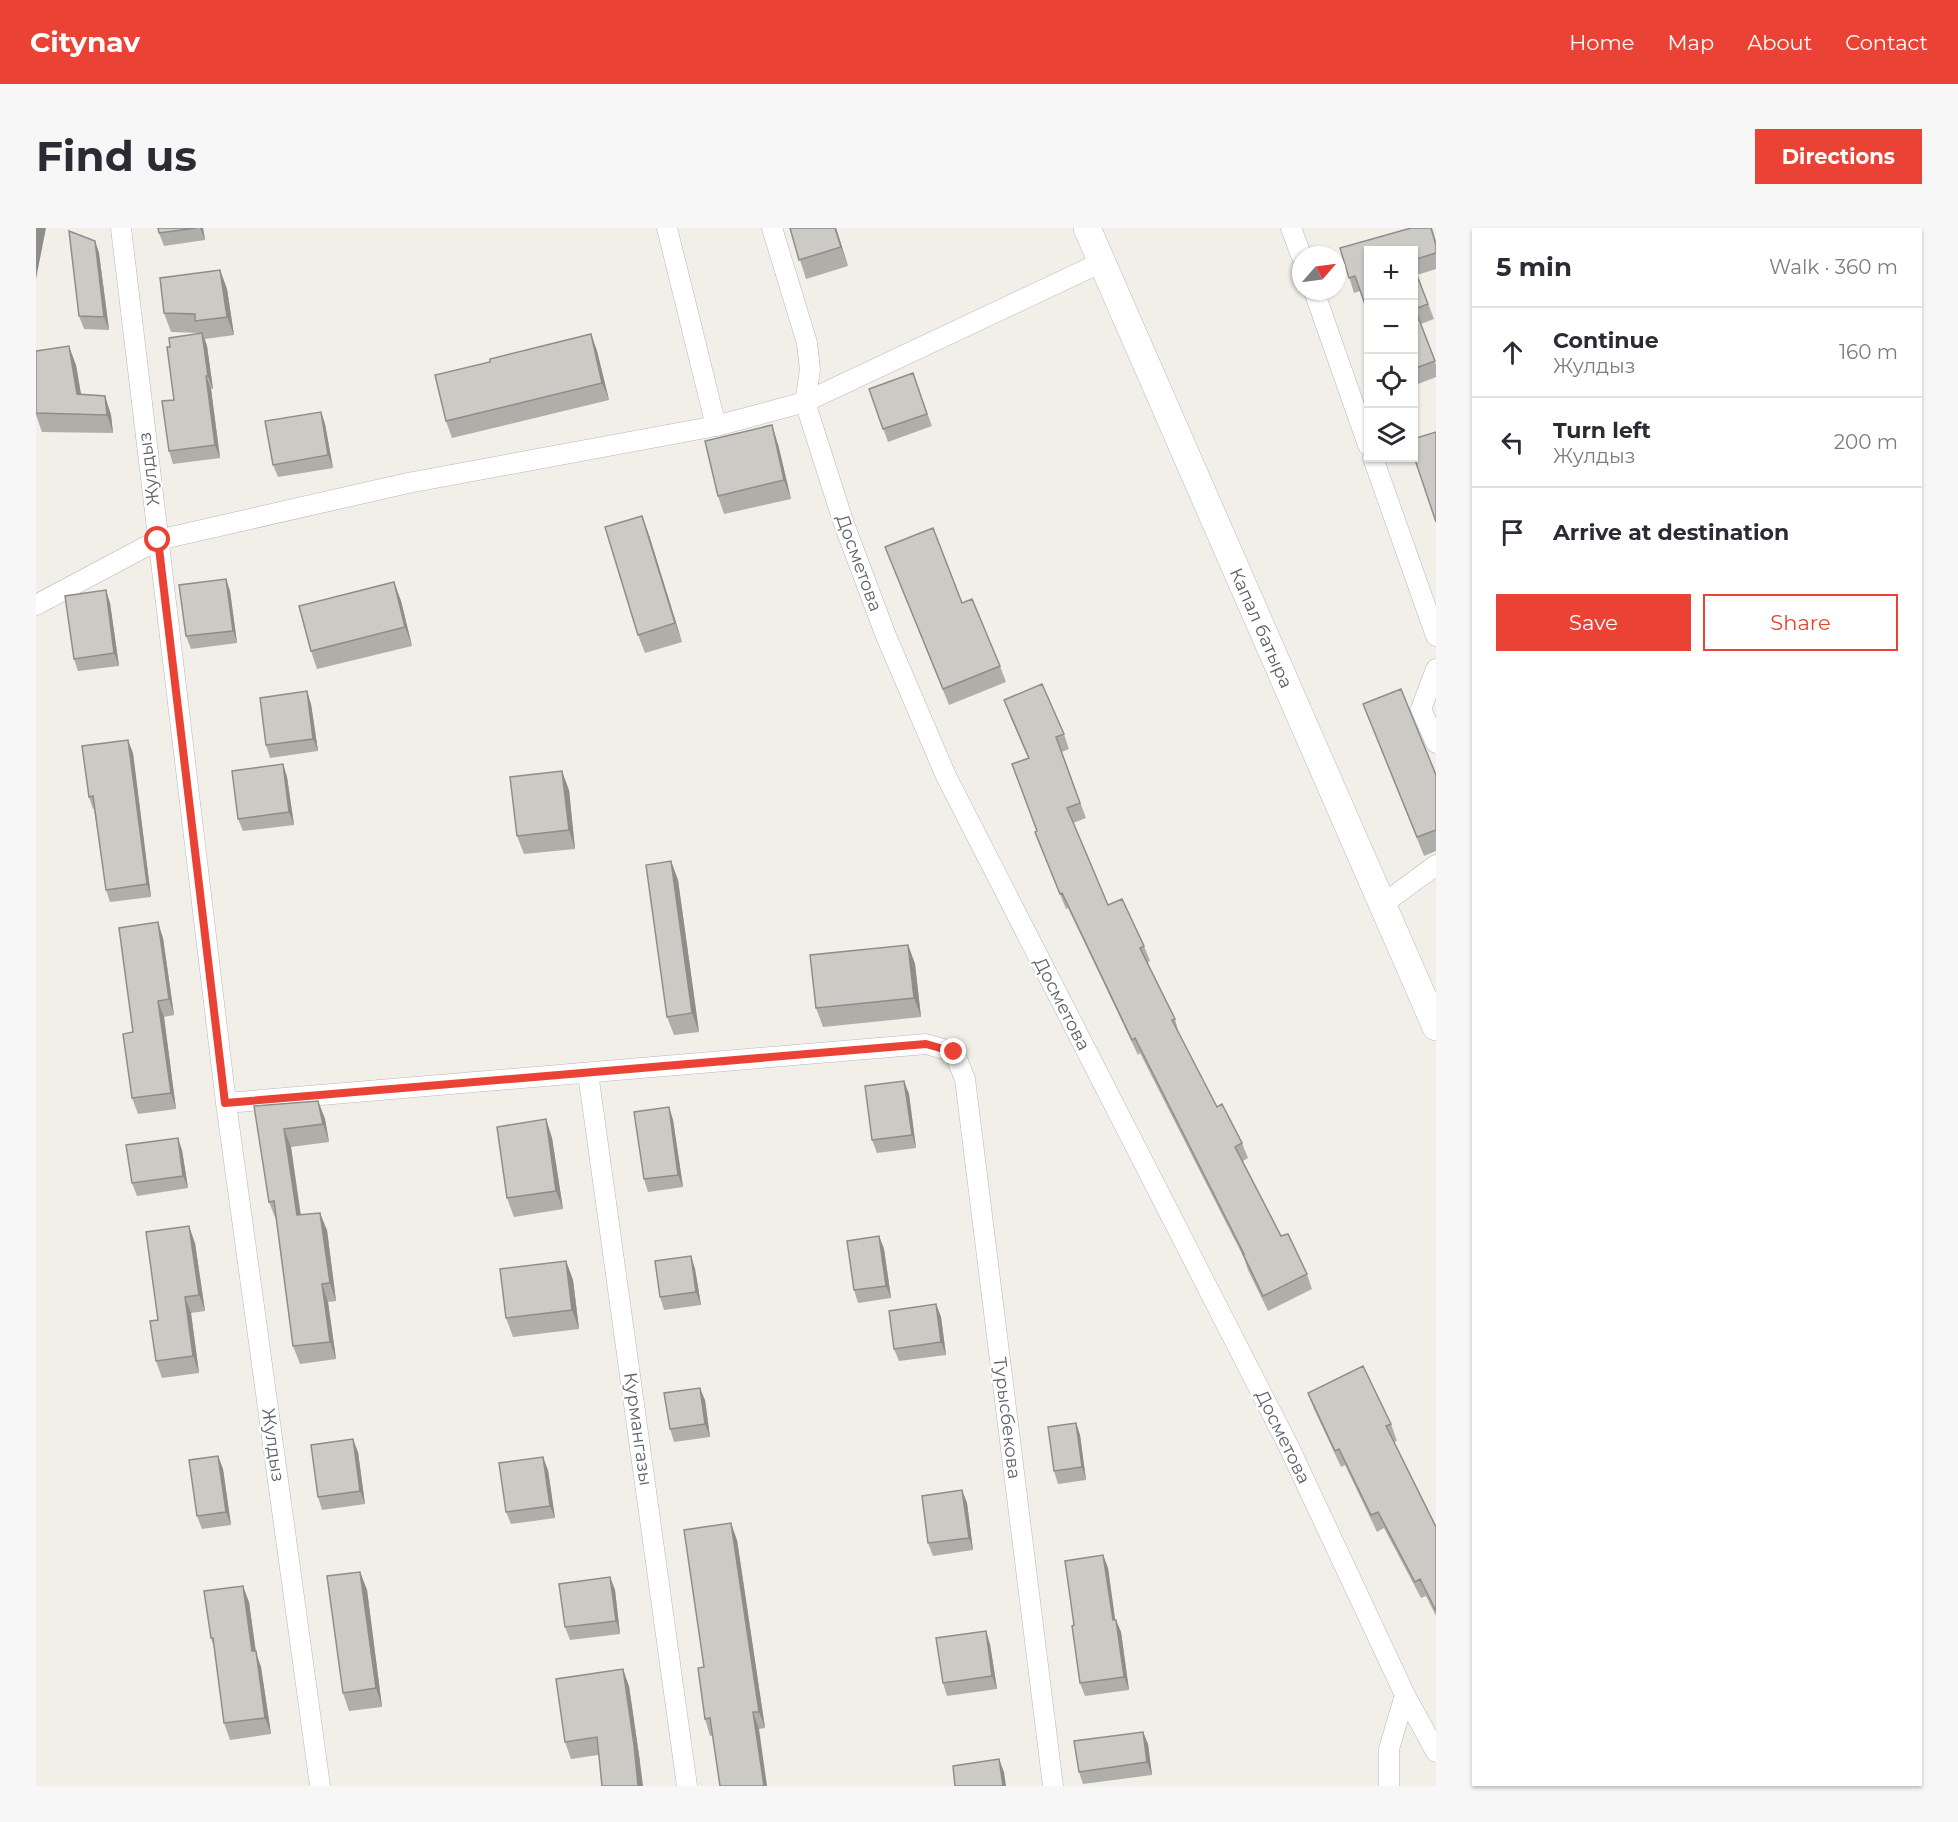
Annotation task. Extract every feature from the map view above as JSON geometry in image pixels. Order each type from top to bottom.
[{"type":"main road","name":"Капал батыра","points":[[1087,228],[1436,1027]]},
{"type":"street","name":"Жулдыз","points":[[121,228],[225,1103],[320,1786]]},
{"type":"street","points":[[667,228],[716,426]]},
{"type":"street","name":"Досметова","points":[[772,228],[807,343],[810,370],[805,402],[844,524],[886,636],[946,776],[1288,1445],[1405,1695],[1436,1752]]},
{"type":"street","points":[[1292,228],[1298,246]]},
{"type":"street","points":[[36,605],[158,540],[408,483],[716,426],[805,402],[1101,263]]},
{"type":"street","points":[[1317,300],[1364,434]]},
{"type":"street","points":[[1374,462],[1436,636]]},
{"type":"street","points":[[1436,669],[1421,709],[1436,743]]},
{"type":"street","points":[[1383,904],[1436,865]]},
{"type":"street","name":"Турысбекова","points":[[588,1073],[926,1044],[954,1052],[965,1079],[1053,1786]]},
{"type":"street","points":[[225,1103],[588,1073]]},
{"type":"street","name":"Курмангазы","points":[[588,1073],[687,1786]]},
{"type":"street","points":[[1389,1786],[1389,1749],[1405,1695]]},
{"type":"building","points":[[158,228],[196,228],[159,233]]},
{"type":"building","points":[[790,228],[835,228],[841,247],[799,260]]},
{"type":"building","points":[[1411,228],[1431,228],[1436,253],[1418,258],[1418,246],[1364,246],[1364,302],[1355,276],[1349,278],[1346,268],[1346,246]]},
{"type":"building","points":[[69,231],[95,241],[104,317],[79,316]]},
{"type":"building","points":[[220,270],[227,317],[195,321],[195,314],[164,313],[160,278]]},
{"type":"building","points":[[1418,278],[1428,304],[1418,308]]},
{"type":"building","points":[[1418,317],[1435,361],[1418,367]]},
{"type":"building","points":[[202,333],[215,445],[169,451],[162,401],[174,400],[167,347],[170,347],[169,338]]},
{"type":"building","points":[[591,334],[602,383],[446,421],[435,375]]},
{"type":"building","points":[[69,346],[77,394],[105,396],[107,415],[36,413],[36,351]]},
{"type":"building","points":[[913,373],[927,414],[883,429],[869,389]]},
{"type":"building","points":[[321,412],[328,455],[273,465],[265,421]]},
{"type":"building","points":[[772,425],[784,480],[718,496],[705,441]]},
{"type":"building","points":[[1436,432],[1436,522],[1416,462],[1418,462],[1418,437]]},
{"type":"building","points":[[642,516],[675,623],[638,635],[605,527]]},
{"type":"building","points":[[933,528],[962,603],[972,599],[1000,666],[943,689],[885,547]]},
{"type":"building","points":[[226,579],[233,631],[186,636],[179,585]]},
{"type":"building","points":[[394,582],[405,627],[311,651],[299,606]]},
{"type":"building","points":[[106,590],[114,653],[74,659],[65,596]]},
{"type":"building","points":[[1042,684],[1064,734],[1056,737],[1080,803],[1067,808],[1108,905],[1122,899],[1144,946],[1140,948],[1175,1019],[1172,1020],[1217,1107],[1222,1104],[1242,1143],[1235,1147],[1281,1236],[1288,1234],[1307,1274],[1263,1296],[1135,1038],[1132,1040],[1062,893],[1060,894],[1035,832],[1037,831],[1012,764],[1029,758],[1004,700]]},
{"type":"building","points":[[1401,689],[1436,775],[1436,830],[1417,837],[1363,704]]},
{"type":"building","points":[[307,691],[313,739],[266,745],[260,698]]},
{"type":"building","points":[[128,740],[147,884],[106,890],[93,796],[89,797],[82,746]]},
{"type":"building","points":[[283,764],[289,812],[238,819],[232,771]]},
{"type":"building","points":[[562,771],[569,830],[517,836],[510,777]]},
{"type":"building","points":[[671,861],[692,1013],[667,1017],[646,865]]},
{"type":"building","points":[[158,922],[169,999],[158,1001],[171,1093],[132,1098],[123,1034],[133,1032],[119,928]]},
{"type":"building","points":[[908,945],[914,998],[816,1008],[810,955]]},
{"type":"building","points":[[904,1081],[912,1135],[872,1140],[865,1086]]},
{"type":"building","points":[[318,1101],[323,1124],[284,1129],[297,1215],[320,1213],[330,1283],[322,1284],[330,1342],[293,1346],[274,1201],[269,1202],[254,1106]]},
{"type":"building","points":[[669,1107],[678,1175],[644,1179],[634,1112]]},
{"type":"building","points":[[546,1119],[556,1191],[507,1198],[497,1127]]},
{"type":"building","points":[[178,1138],[183,1176],[132,1183],[126,1145]]},
{"type":"building","points":[[189,1226],[199,1295],[185,1297],[193,1356],[156,1361],[150,1321],[158,1320],[146,1232]]},
{"type":"building","points":[[879,1236],[886,1286],[854,1290],[847,1241]]},
{"type":"building","points":[[691,1256],[696,1292],[660,1297],[655,1261]]},
{"type":"building","points":[[566,1261],[572,1310],[506,1318],[500,1269]]},
{"type":"building","points":[[936,1304],[941,1342],[894,1349],[889,1311]]},
{"type":"building","points":[[1363,1366],[1391,1424],[1386,1426],[1436,1527],[1436,1611],[1420,1579],[1415,1582],[1378,1512],[1371,1515],[1339,1449],[1335,1451],[1308,1393]]},
{"type":"building","points":[[700,1388],[705,1424],[670,1429],[664,1393]]},
{"type":"building","points":[[1076,1423],[1082,1467],[1054,1471],[1048,1427]]},
{"type":"building","points":[[353,1439],[360,1491],[318,1497],[311,1445]]},
{"type":"building","points":[[218,1456],[226,1512],[197,1516],[189,1460]]},
{"type":"building","points":[[543,1457],[550,1506],[506,1512],[499,1463]]},
{"type":"building","points":[[962,1490],[969,1538],[928,1543],[922,1496]]},
{"type":"building","points":[[731,1523],[759,1712],[753,1712],[764,1786],[720,1786],[710,1718],[705,1719],[698,1668],[704,1667],[684,1530]]},
{"type":"building","points":[[1103,1555],[1124,1677],[1080,1683],[1065,1561]]},
{"type":"building","points":[[360,1572],[376,1688],[343,1693],[327,1576]]},
{"type":"building","points":[[610,1577],[616,1621],[565,1627],[559,1584]]},
{"type":"building","points":[[243,1586],[252,1651],[256,1651],[265,1718],[224,1723],[213,1638],[211,1638],[204,1591]]},
{"type":"building","points":[[986,1631],[992,1676],[943,1683],[936,1638]]},
{"type":"building","points":[[623,1669],[638,1786],[602,1786],[597,1737],[565,1742],[556,1679]]},
{"type":"building","points":[[1143,1732],[1147,1762],[1079,1772],[1074,1741]]},
{"type":"building","points":[[999,1759],[1003,1786],[955,1786],[953,1766]]},
{"type":"route","points":[[158,540],[225,1103],[926,1044],[954,1052]]}]
